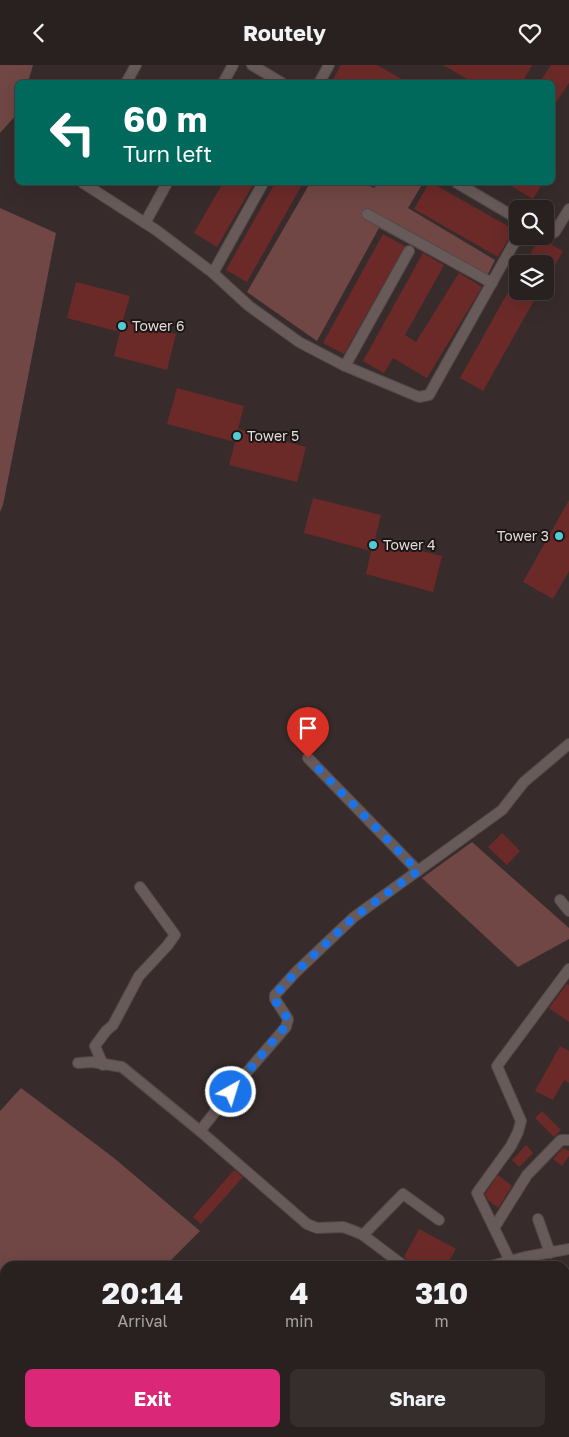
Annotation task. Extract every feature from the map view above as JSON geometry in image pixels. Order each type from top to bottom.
[{"type":"street","points":[[128,80],[136,65]]},
{"type":"street","points":[[224,80],[232,65]]},
{"type":"street","points":[[252,65],[277,80]]},
{"type":"street","points":[[321,80],[329,65]]},
{"type":"street","points":[[87,185],[145,223],[213,273],[249,306],[299,342],[345,366],[420,397],[429,395],[513,245]]},
{"type":"street","points":[[145,223],[166,185]]},
{"type":"street","points":[[213,273],[262,185]]},
{"type":"street","points":[[460,185],[509,214]]},
{"type":"street","points":[[554,234],[569,209]]},
{"type":"street","points":[[367,214],[492,283]]},
{"type":"street","points":[[345,366],[409,251]]},
{"type":"street","points":[[200,1131],[241,1079],[286,1027],[288,1019],[274,999],[275,995],[296,972],[354,917],[502,810],[524,782],[569,744]]},
{"type":"street","points":[[308,758],[418,871]]},
{"type":"street","points":[[103,1065],[95,1046],[106,1031],[114,1025],[139,976],[175,935],[140,887]]},
{"type":"street","points":[[560,900],[569,911]]},
{"type":"street","points":[[569,969],[497,1066],[521,1121],[511,1146],[477,1193],[510,1261],[569,1249]]},
{"type":"street","points":[[78,1063],[92,1062],[122,1067],[200,1131],[307,1224],[317,1228],[343,1227],[363,1235],[397,1261]]},
{"type":"street","points":[[494,1228],[527,1175],[561,1140],[569,1140]]},
{"type":"street","points":[[363,1235],[403,1194],[439,1220]]},
{"type":"street","points":[[538,1219],[550,1253]]},
{"type":"shaded area","points":[[0,65],[33,65],[29,80],[15,80],[15,116],[0,133]]},
{"type":"shaded area","points":[[309,185],[367,185],[374,188],[376,185],[422,185],[408,208],[495,260],[483,284],[379,228],[317,341],[247,292]]},
{"type":"shaded area","points":[[0,208],[56,233],[3,505],[0,512]]},
{"type":"shaded area","points":[[472,842],[569,928],[569,939],[518,967],[422,878]]},
{"type":"shaded area","points":[[21,1088],[114,1158],[200,1231],[170,1261],[0,1261],[0,1111]]},
{"type":"building","points":[[341,65],[377,65],[404,80],[333,80]]},
{"type":"building","points":[[443,65],[532,65],[524,80],[469,80]]},
{"type":"building","points":[[551,65],[569,65],[569,83],[555,104],[555,80],[541,80]]},
{"type":"building","points":[[222,185],[253,185],[217,247],[194,233]]},
{"type":"building","points":[[274,185],[302,185],[247,282],[226,270]]},
{"type":"building","points":[[428,185],[436,185],[509,227],[509,238],[498,257],[414,209]]},
{"type":"building","points":[[509,185],[542,185],[533,199]]},
{"type":"building","points":[[383,234],[405,246],[344,354],[323,343]]},
{"type":"building","points":[[535,245],[552,245],[563,251],[554,267],[554,255],[530,255]]},
{"type":"building","points":[[423,253],[444,265],[405,335],[416,342],[459,273],[482,287],[427,378],[393,358],[384,373],[363,361]]},
{"type":"building","name":"Tower 6","points":[[76,282],[130,296],[123,320],[176,334],[167,370],[114,356],[120,332],[67,318]]},
{"type":"building","points":[[509,290],[509,300],[534,300],[483,391],[460,378]]},
{"type":"building","name":"Tower 5","points":[[177,388],[244,406],[238,429],[306,447],[297,482],[229,465],[235,442],[167,424]]},
{"type":"building","name":"Tower 4","points":[[313,498],[381,515],[375,539],[442,556],[433,592],[366,574],[371,551],[304,533]]},
{"type":"building","name":"Tower 3","points":[[569,500],[569,571],[553,599],[523,582]]},
{"type":"building","points":[[502,833],[520,851],[507,865],[488,847]]},
{"type":"building","points":[[567,984],[569,985],[569,1022],[549,1008]]},
{"type":"building","points":[[560,1046],[569,1051],[569,1083],[564,1080],[553,1100],[535,1091]]},
{"type":"building","points":[[542,1111],[561,1130],[554,1137],[535,1118]]},
{"type":"building","points":[[526,1145],[533,1153],[519,1167],[512,1160]]},
{"type":"building","points":[[563,1148],[569,1151],[569,1156],[562,1166],[553,1159]]},
{"type":"building","points":[[234,1170],[243,1177],[201,1224],[193,1217]]},
{"type":"building","points":[[498,1175],[512,1186],[498,1208],[488,1200],[485,1194]]},
{"type":"building","points":[[419,1229],[456,1249],[449,1261],[407,1261],[404,1257]]},
{"type":"place","name":"Tower 6","points":[[122,326]]},
{"type":"place","name":"Tower 5","points":[[237,436]]},
{"type":"place","name":"Tower 3","points":[[559,536]]},
{"type":"place","name":"Tower 4","points":[[373,545]]},
{"type":"route","points":[[231,1092],[288,1023],[288,1019],[274,999],[275,995],[296,972],[354,917],[418,871],[308,758]]}]
